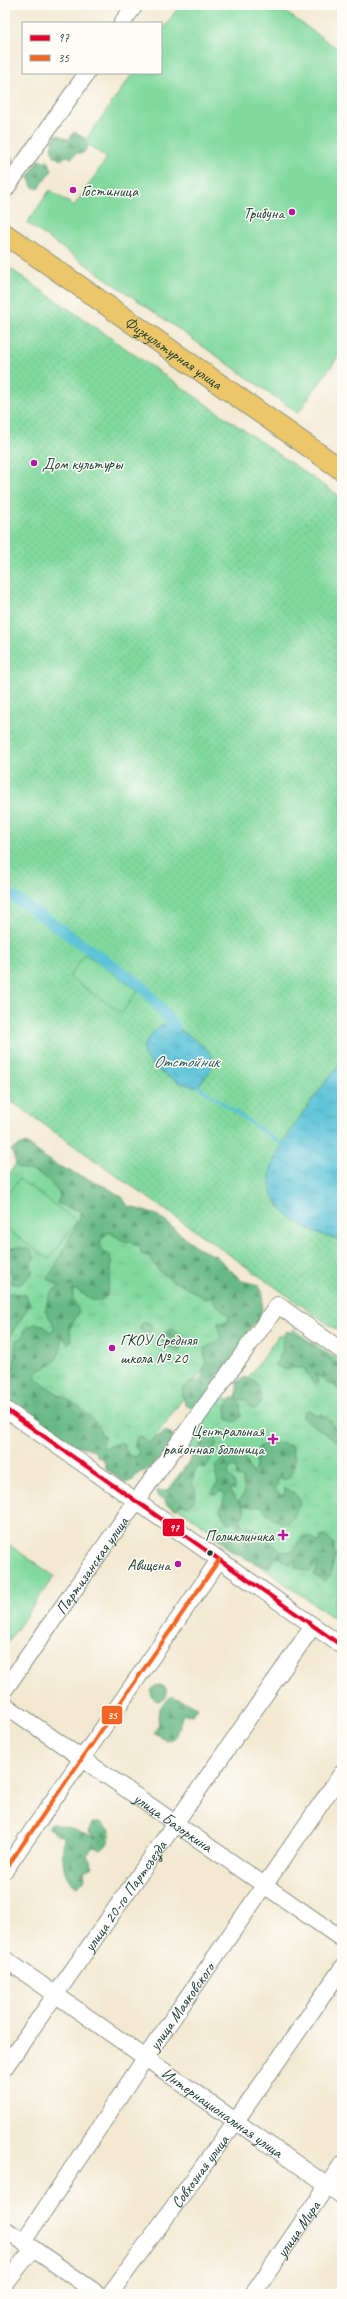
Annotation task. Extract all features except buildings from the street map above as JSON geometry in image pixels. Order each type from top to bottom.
[{"type":"main road","name":"Физкультурная улица","points":[[5,234],[342,470]]},
{"type":"street","points":[[123,22],[135,5]]},
{"type":"street","points":[[5,190],[86,74]]},
{"type":"street","name":"Партизанская улица","points":[[5,1690],[136,1501],[278,1305],[342,1351]]},
{"type":"street","points":[[5,1409],[342,1646]]},
{"type":"street","points":[[5,1870],[219,1560]]},
{"type":"street","name":"улица 20-го Партсъезда","points":[[5,2067],[57,1995],[314,1626]]},
{"type":"street","name":"улица Базоркина","points":[[5,1705],[342,1939]]},
{"type":"street","name":"улица Маяковского","points":[[5,2284],[146,2058],[342,1773]]},
{"type":"street","name":"Интернациональная улица","points":[[5,1959],[342,2196]]},
{"type":"street","name":"Совхозная улица","points":[[110,2294],[236,2121],[342,1968]]},
{"type":"street","name":"улица Мира","points":[[253,2294],[342,2164]]},
{"type":"street","points":[[5,2230],[98,2294]]},
{"type":"green space","points":[[180,5],[276,5],[342,52],[342,351],[298,413],[27,223],[50,190],[74,206],[107,158],[84,142],[132,74],[162,74],[162,31]]},
{"type":"green space","points":[[74,132],[88,140],[90,144],[83,153],[77,153],[72,158],[66,156],[61,160],[55,157],[51,148],[55,135],[59,135],[69,140]]},
{"type":"green space","points":[[5,155],[12,157],[14,167],[5,181]]},
{"type":"green space","points":[[38,160],[48,161],[52,170],[38,189],[32,187],[29,177]]},
{"type":"green space","points":[[5,265],[342,498],[342,1334],[5,1097]]},
{"type":"green space","points":[[85,954],[138,990],[122,1013],[69,977]]},
{"type":"green space","points":[[26,1143],[56,1165],[106,1187],[122,1197],[128,1206],[157,1215],[199,1249],[216,1256],[242,1281],[259,1285],[263,1294],[261,1317],[248,1330],[246,1338],[196,1410],[185,1405],[182,1389],[186,1384],[199,1381],[205,1365],[204,1348],[221,1340],[218,1323],[228,1322],[229,1316],[210,1298],[205,1299],[183,1285],[172,1281],[157,1269],[149,1256],[141,1254],[140,1245],[134,1245],[131,1241],[123,1241],[110,1232],[102,1238],[100,1248],[109,1254],[112,1263],[107,1296],[98,1301],[91,1299],[73,1289],[73,1299],[79,1312],[70,1328],[71,1341],[68,1344],[63,1337],[61,1338],[61,1349],[56,1359],[49,1366],[39,1370],[35,1376],[44,1385],[81,1408],[98,1425],[101,1433],[105,1437],[102,1443],[104,1448],[122,1442],[129,1456],[137,1457],[139,1452],[134,1446],[137,1437],[142,1437],[148,1443],[166,1431],[172,1434],[173,1439],[152,1470],[141,1472],[133,1480],[125,1483],[107,1470],[104,1460],[97,1456],[91,1449],[65,1443],[41,1423],[5,1399],[5,1368],[14,1368],[16,1339],[23,1337],[25,1329],[35,1324],[44,1325],[50,1333],[54,1330],[54,1325],[45,1310],[50,1293],[60,1286],[47,1279],[55,1267],[80,1217],[80,1210],[71,1209],[57,1203],[60,1196],[47,1179],[38,1173],[18,1168],[11,1150]]},
{"type":"green space","name":"ГКОУ Средняя школа № 20","points":[[24,1153],[245,1311],[129,1474],[5,1385],[5,1179]]},
{"type":"green space","points":[[19,1179],[77,1221],[49,1259],[5,1228],[5,1198]]},
{"type":"green space","points":[[19,1247],[31,1250],[35,1258],[31,1262],[32,1273],[21,1284],[15,1284],[11,1283],[12,1276],[8,1266],[8,1249]]},
{"type":"green space","points":[[10,1293],[26,1295],[30,1305],[13,1331],[5,1352],[5,1295]]},
{"type":"green space","points":[[144,1322],[148,1322],[152,1328],[148,1334],[144,1334],[140,1330],[140,1326]]},
{"type":"green space","points":[[173,1329],[180,1334],[184,1342],[178,1353],[162,1342],[167,1331]]},
{"type":"green space","points":[[293,1329],[342,1363],[342,1378],[287,1338]]},
{"type":"green space","points":[[286,1331],[301,1337],[342,1367],[342,1394],[333,1384],[329,1384],[315,1374],[318,1381],[316,1384],[311,1380],[304,1368],[292,1368],[287,1370],[274,1365],[282,1353],[283,1336]]},
{"type":"green space","name":"Центральная районная больница","points":[[279,1335],[342,1381],[342,1624],[163,1497],[192,1457],[180,1447],[218,1394],[231,1402]]},
{"type":"green space","points":[[245,1377],[249,1380],[254,1380],[260,1390],[261,1399],[256,1409],[250,1407],[247,1401],[237,1398],[237,1382]]},
{"type":"green space","points":[[232,1398],[238,1400],[240,1404],[241,1417],[235,1422],[227,1419],[226,1406]]},
{"type":"green space","points":[[309,1410],[318,1416],[321,1414],[331,1421],[333,1427],[337,1430],[341,1431],[342,1428],[342,1439],[339,1436],[339,1443],[303,1418],[304,1411]]},
{"type":"green space","points":[[210,1431],[214,1431],[216,1435],[216,1445],[206,1469],[200,1466],[195,1471],[192,1484],[196,1492],[194,1501],[188,1506],[180,1505],[176,1509],[166,1504],[165,1499],[158,1497],[156,1491],[170,1491]]},
{"type":"green space","points":[[270,1440],[291,1446],[295,1459],[294,1469],[290,1477],[276,1480],[278,1484],[274,1487],[280,1495],[284,1495],[285,1488],[291,1491],[297,1496],[301,1503],[294,1513],[295,1516],[287,1524],[273,1519],[261,1506],[254,1507],[242,1505],[239,1501],[245,1492],[242,1478],[237,1477],[236,1468],[230,1467],[228,1474],[235,1485],[235,1490],[230,1488],[230,1491],[244,1508],[245,1512],[240,1519],[242,1526],[245,1528],[250,1526],[259,1531],[280,1551],[292,1552],[302,1537],[312,1537],[319,1543],[321,1536],[325,1536],[334,1544],[334,1553],[336,1555],[330,1575],[325,1581],[314,1575],[318,1564],[317,1562],[310,1572],[295,1567],[295,1561],[289,1564],[276,1556],[269,1567],[263,1567],[229,1550],[221,1540],[213,1536],[217,1530],[226,1534],[237,1530],[238,1526],[234,1522],[227,1523],[220,1510],[225,1495],[224,1493],[221,1491],[214,1495],[211,1493],[218,1483],[216,1468],[220,1461],[231,1451],[247,1461],[252,1474],[255,1470],[259,1447]]},
{"type":"green space","points":[[5,1542],[54,1576],[5,1646]]},
{"type":"green space","points":[[342,1588],[342,1621],[335,1617],[334,1605],[335,1598]]},
{"type":"green space","points":[[156,1685],[162,1685],[167,1690],[165,1699],[162,1701],[156,1701],[151,1696],[151,1690]]},
{"type":"green space","points":[[172,1696],[197,1707],[192,1715],[183,1714],[175,1738],[167,1740],[154,1733],[159,1724],[158,1715],[160,1708]]},
{"type":"green space","points":[[50,1823],[74,1829],[97,1838],[89,1832],[92,1823],[101,1823],[110,1830],[109,1839],[106,1846],[101,1850],[93,1847],[87,1855],[93,1867],[84,1871],[85,1879],[78,1887],[72,1883],[65,1872],[63,1857],[64,1836],[57,1835],[48,1827]]},
{"type":"water","name":"Отстойник","points":[[166,1024],[196,1040],[204,1046],[213,1059],[208,1074],[198,1086],[184,1084],[167,1076],[152,1065],[144,1054],[145,1043],[156,1029]]},
{"type":"water","points":[[342,1061],[342,1238],[339,1239],[311,1230],[285,1212],[280,1207],[274,1196],[270,1184],[270,1177],[272,1165],[288,1134]]},
{"type":"waterway","points":[[5,891],[142,986],[175,1027]]},
{"type":"waterway","points":[[198,1086],[283,1145]]},
{"type":"transit line","name":"97","points":[[5,1409],[342,1646]]},
{"type":"transit line","name":"35","points":[[5,1870],[219,1560]]},
{"type":"place","name":"Гостиница","points":[[73,190]]},
{"type":"place","name":"Трибуна","points":[[292,212]]},
{"type":"place","name":"Дом культуры","points":[[34,463]]},
{"type":"place","name":"ГКОУ Средняя школа № 20","points":[[112,1348]]},
{"type":"place","name":"Центральная районная больница","points":[[273,1439]]},
{"type":"place","name":"Поликлиника","points":[[283,1535]]},
{"type":"place","name":"Авицена","points":[[178,1564]]}]
